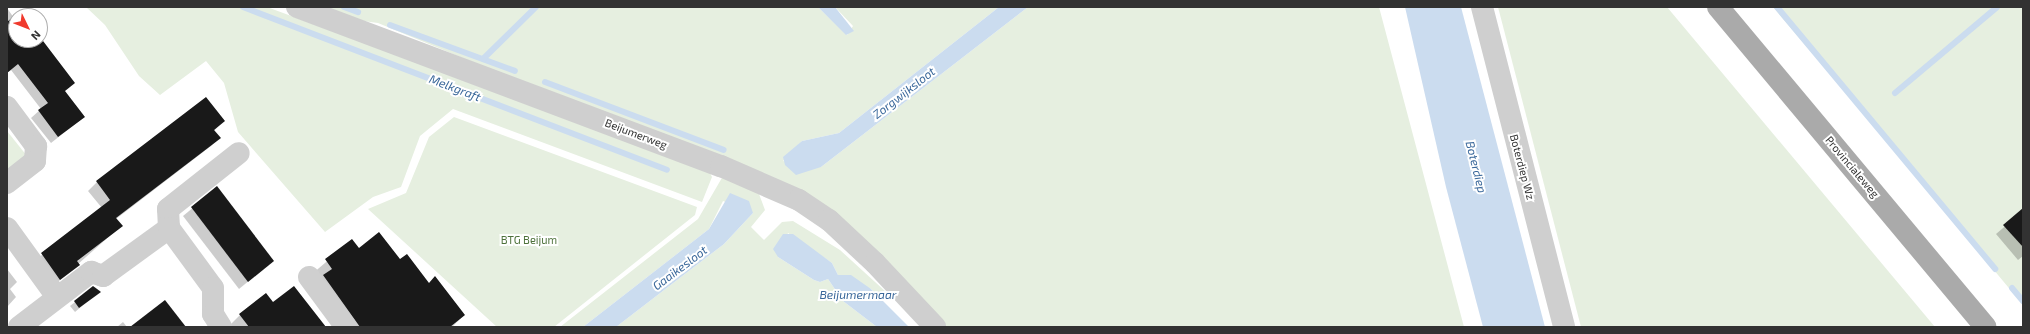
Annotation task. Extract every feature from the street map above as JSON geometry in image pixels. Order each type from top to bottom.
[{"type":"main road","name":"Provincialeweg","points":[[1718,7],[1986,327]]},
{"type":"street","name":"Beijumerweg","points":[[297,7],[721,166],[799,200],[829,220],[875,263],[934,327]]},
{"type":"street","name":"Boterdiep Wz","points":[[1482,7],[1564,327]]},
{"type":"street","points":[[7,107],[36,146],[35,161],[7,183]]},
{"type":"street","points":[[221,327],[213,314],[213,288],[169,228],[168,209],[238,153]]},
{"type":"street","points":[[7,228],[57,297]]},
{"type":"street","points":[[19,327],[91,272],[103,276],[169,228]]},
{"type":"street","points":[[309,277],[346,327]]},
{"type":"green space","points":[[86,7],[267,7],[709,171],[712,177],[702,202],[453,109],[420,136],[401,187],[373,197],[325,232],[238,132],[224,83],[206,61],[160,95],[139,76],[105,25]]},
{"type":"green space","points":[[324,7],[818,7],[847,35],[853,26],[835,7],[999,7],[839,133],[802,141],[783,161],[821,167],[1028,7],[1379,7],[1464,327],[946,327],[861,236],[528,85],[378,23],[356,20]]},
{"type":"green space","points":[[1498,7],[1667,7],[1935,327],[1581,327]]},
{"type":"green space","points":[[1773,7],[2023,7],[2023,305],[1869,120]]},
{"type":"green space","name":"BTG Beijum","points":[[454,117],[697,207],[695,215],[554,327],[497,327],[368,209],[406,193],[429,137]]},
{"type":"green space","points":[[7,131],[27,156],[7,172]]},
{"type":"green space","points":[[723,176],[759,194],[765,210],[751,227],[764,240],[782,222],[793,221],[840,250],[886,292],[884,300],[871,289],[838,275],[832,263],[788,233],[778,257],[814,280],[820,282],[828,279],[843,301],[877,327],[616,327],[724,244],[753,213],[723,201],[709,229],[583,327],[560,327],[698,219]]},
{"type":"water","points":[[818,7],[835,7],[854,31],[846,35]]},
{"type":"water","name":"Zorgwijksloot","points":[[999,7],[1028,7],[821,167],[796,175],[785,165],[783,157],[802,141],[839,133]]},
{"type":"water","name":"Boterdiep","points":[[1405,7],[1461,7],[1545,327],[1483,327],[1446,187]]},
{"type":"water","name":"Gaaikesloot","points":[[730,193],[749,201],[753,213],[724,244],[616,327],[583,327],[709,229]]},
{"type":"water","name":"Beijumermaar","points":[[783,234],[793,234],[832,263],[838,275],[851,275],[871,289],[909,327],[877,327],[843,301],[828,279],[820,282],[814,280],[778,257],[773,249]]},
{"type":"building","points":[[8,21],[8,48],[48,48],[75,83],[65,91],[85,117],[58,137],[38,110],[48,103],[18,64],[7,73]]},
{"type":"building","points":[[206,97],[225,121],[214,130],[221,138],[116,218],[123,226],[77,261],[80,265],[60,280],[41,253],[110,200],[96,181]]},
{"type":"building","points":[[217,186],[274,261],[248,282],[191,207]]},
{"type":"building","points":[[2023,208],[2023,247],[2003,225]]},
{"type":"building","points":[[379,232],[400,259],[407,254],[429,283],[435,276],[465,315],[450,327],[360,327],[323,275],[332,269],[325,259],[352,239],[359,248]]},
{"type":"building","points":[[93,286],[101,292],[79,308],[74,301]]},
{"type":"building","points":[[294,286],[326,327],[249,327],[239,314],[266,293],[273,302]]},
{"type":"building","points":[[165,300],[186,327],[130,327]]},
{"type":"waterway","name":"Melkgraft","points":[[243,7],[667,170]]},
{"type":"waterway","points":[[344,7],[358,12]]},
{"type":"waterway","points":[[483,59],[536,7]]},
{"type":"waterway","points":[[1777,7],[1995,269]]},
{"type":"waterway","points":[[1895,93],[1997,7]]},
{"type":"waterway","points":[[390,25],[515,71]]},
{"type":"waterway","points":[[545,82],[724,150]]},
{"type":"waterway","points":[[2012,288],[2023,301]]}]
